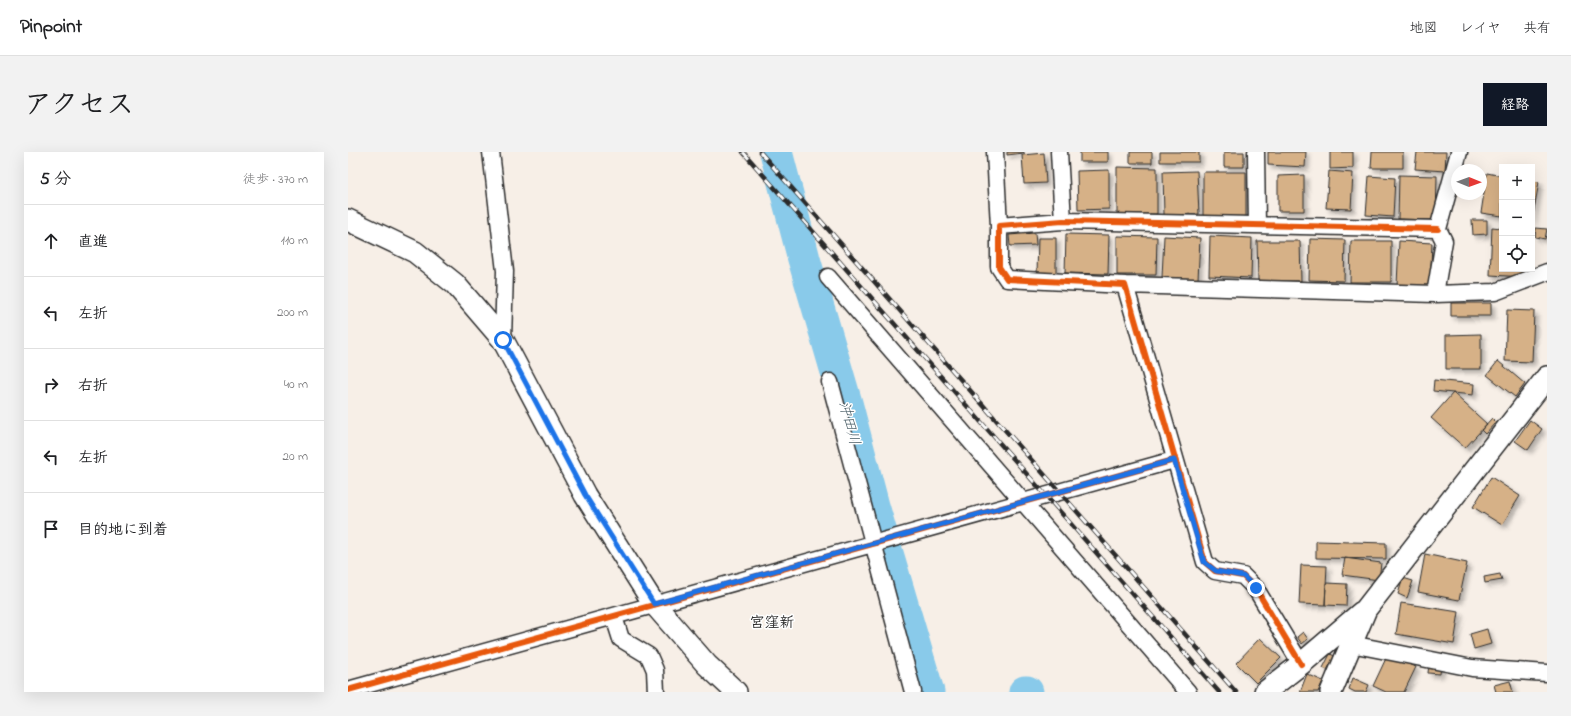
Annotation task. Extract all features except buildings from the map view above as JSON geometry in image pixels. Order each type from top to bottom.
[{"type":"street","points":[[491,152],[505,271],[503,340]]},
{"type":"street","points":[[995,152],[999,226],[999,267],[1007,279],[1125,285],[1435,294],[1494,292],[1547,272]]},
{"type":"street","points":[[1059,152],[1063,221]]},
{"type":"street","points":[[1256,152],[1257,225]]},
{"type":"street","points":[[1435,294],[1444,241],[1438,229],[1459,152]]},
{"type":"street","points":[[348,220],[415,252],[455,284],[503,340],[585,495],[654,604],[707,665],[736,692]]},
{"type":"street","points":[[999,226],[1063,221],[1438,229]]},
{"type":"street","points":[[828,276],[1188,692]]},
{"type":"street","points":[[1125,285],[1204,562],[1216,571],[1243,576],[1256,588],[1301,664]]},
{"type":"street","points":[[1265,692],[1301,664],[1366,609],[1547,377]]},
{"type":"street","points":[[830,382],[872,544],[913,692]]},
{"type":"street","points":[[348,690],[1174,460]]},
{"type":"street","points":[[1331,692],[1366,609]]},
{"type":"street","points":[[614,617],[621,639],[649,656],[655,670],[656,692]]},
{"type":"street","points":[[1351,644],[1472,668],[1547,673]]},
{"type":"waterway","name":"沖田川","points":[[776,152],[804,259],[846,403],[873,506],[928,692]]},
{"type":"railway","points":[[743,152],[1219,692]]},
{"type":"railway","points":[[760,152],[1236,692]]},
{"type":"cycle path","points":[[1301,664],[1256,589],[1243,576],[1215,571],[1205,562],[1125,285],[1007,279],[999,267],[999,226],[1063,221],[1438,229]]},
{"type":"cycle path","points":[[348,690],[1174,460]]},
{"type":"district","name":"宮窪新","points":[[772,622]]},
{"type":"route","points":[[503,340],[585,495],[654,604],[1174,460],[1204,562],[1216,571],[1243,576],[1256,588]]}]
